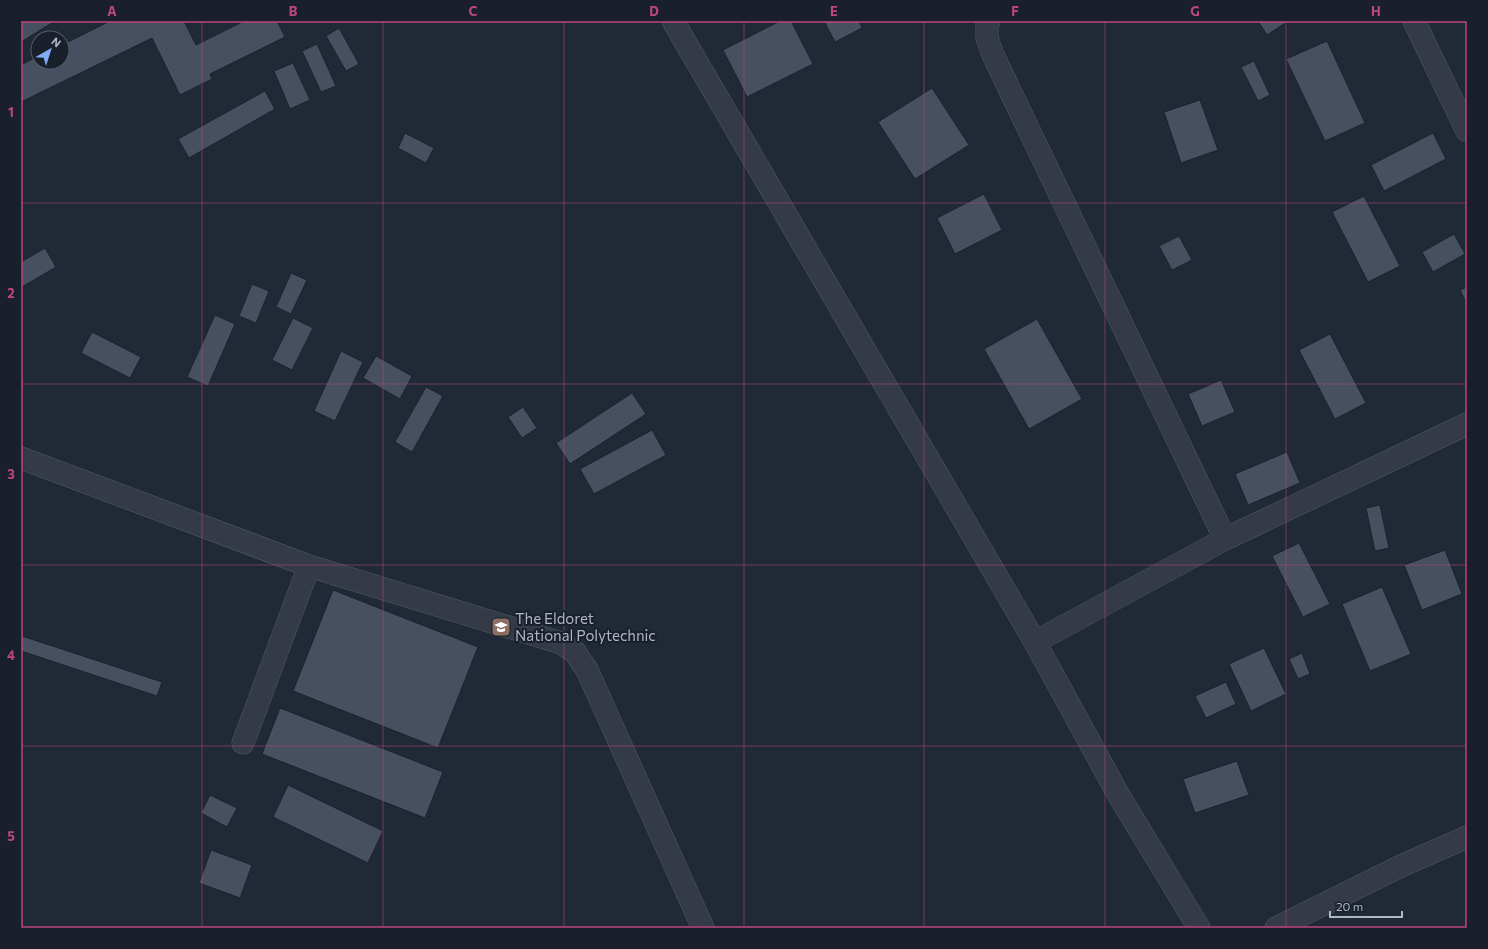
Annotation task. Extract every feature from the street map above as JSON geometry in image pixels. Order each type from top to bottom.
[{"type":"street","points":[[673,21],[1035,642],[1118,794],[1199,928]]},
{"type":"street","points":[[988,21],[987,38],[993,55],[1225,539]]},
{"type":"street","points":[[1414,21],[1467,131]]},
{"type":"street","points":[[1035,642],[1225,539],[1467,424]]},
{"type":"street","points":[[21,458],[309,566],[560,643],[575,652],[587,670],[703,928]]},
{"type":"street","points":[[243,743],[309,566]]},
{"type":"street","points":[[1276,928],[1401,866],[1467,837]]},
{"type":"building","points":[[21,21],[55,21],[40,30],[30,30],[30,36],[21,42]]},
{"type":"building","points":[[110,21],[184,21],[196,45],[244,21],[277,21],[285,37],[210,74],[212,79],[180,95],[152,38],[21,102],[21,65],[30,60],[30,70],[70,70],[70,41]]},
{"type":"building","points":[[780,21],[791,21],[813,64],[747,97],[723,50]]},
{"type":"building","points":[[824,21],[859,21],[862,28],[835,42]]},
{"type":"building","points":[[1258,21],[1286,21],[1287,22],[1267,35]]},
{"type":"building","points":[[339,28],[359,64],[346,71],[326,36]]},
{"type":"building","points":[[1327,41],[1365,123],[1325,141],[1286,59]]},
{"type":"building","points":[[317,44],[336,86],[321,92],[302,51]]},
{"type":"building","points":[[1254,61],[1270,95],[1258,101],[1241,67]]},
{"type":"building","points":[[293,63],[310,100],[290,109],[274,71]]},
{"type":"building","points":[[932,88],[969,145],[915,179],[878,122]]},
{"type":"building","points":[[265,91],[275,109],[189,158],[178,139]]},
{"type":"building","points":[[1200,100],[1218,150],[1181,163],[1164,112]]},
{"type":"building","points":[[405,133],[434,148],[426,163],[398,148]]},
{"type":"building","points":[[1433,133],[1446,159],[1384,191],[1371,165]]},
{"type":"building","points":[[984,194],[1002,230],[955,254],[937,218]]},
{"type":"building","points":[[1364,196],[1400,266],[1368,282],[1332,212]]},
{"type":"building","points":[[1454,234],[1465,254],[1433,272],[1422,252]]},
{"type":"building","points":[[1179,236],[1192,260],[1172,270],[1159,246]]},
{"type":"building","points":[[45,248],[56,267],[22,287],[21,262]]},
{"type":"building","points":[[291,273],[307,280],[291,314],[276,307]]},
{"type":"building","points":[[252,284],[269,291],[256,323],[239,316]]},
{"type":"building","points":[[1467,287],[1467,304],[1460,290]]},
{"type":"building","points":[[215,315],[235,324],[208,386],[187,377]]},
{"type":"building","points":[[293,318],[313,328],[292,370],[272,360]]},
{"type":"building","points":[[1037,319],[1082,399],[1029,429],[984,349]]},
{"type":"building","points":[[92,332],[141,357],[130,378],[81,353]]},
{"type":"building","points":[[1330,334],[1366,403],[1335,419],[1299,350]]},
{"type":"building","points":[[341,351],[363,362],[335,421],[314,411]]},
{"type":"building","points":[[376,356],[412,376],[400,399],[363,378]]},
{"type":"building","points":[[1221,380],[1235,412],[1202,426],[1188,394]]},
{"type":"building","points":[[426,387],[443,396],[412,452],[395,442]]},
{"type":"building","points":[[632,393],[646,414],[570,464],[556,443]]},
{"type":"building","points":[[523,407],[537,428],[522,438],[508,417]]},
{"type":"building","points":[[652,430],[666,455],[594,494],[580,469]]},
{"type":"building","points":[[1287,452],[1300,483],[1248,505],[1235,474]]},
{"type":"building","points":[[1380,505],[1389,548],[1375,551],[1366,508]]},
{"type":"building","points":[[1299,543],[1330,604],[1303,617],[1272,556]]},
{"type":"building","points":[[1445,550],[1462,594],[1422,610],[1404,565]]},
{"type":"building","points":[[1382,587],[1411,654],[1370,671],[1342,604]]},
{"type":"building","points":[[333,590],[478,647],[438,748],[293,691]]},
{"type":"building","points":[[22,636],[162,682],[157,696],[21,651]]},
{"type":"building","points":[[1264,648],[1286,694],[1251,711],[1229,664]]},
{"type":"building","points":[[1302,653],[1310,674],[1298,679],[1289,659]]},
{"type":"building","points":[[1226,682],[1236,704],[1206,718],[1195,696]]},
{"type":"building","points":[[280,708],[443,772],[425,818],[262,754]]},
{"type":"building","points":[[1237,761],[1249,795],[1195,813],[1183,779]]},
{"type":"building","points":[[288,785],[383,831],[368,863],[273,817]]},
{"type":"building","points":[[210,795],[237,808],[227,827],[201,813]]},
{"type":"building","points":[[211,850],[252,865],[240,898],[199,883]]},
{"type":"place","name":"The Eldoret National Polytechnic","points":[[501,627]]}]
